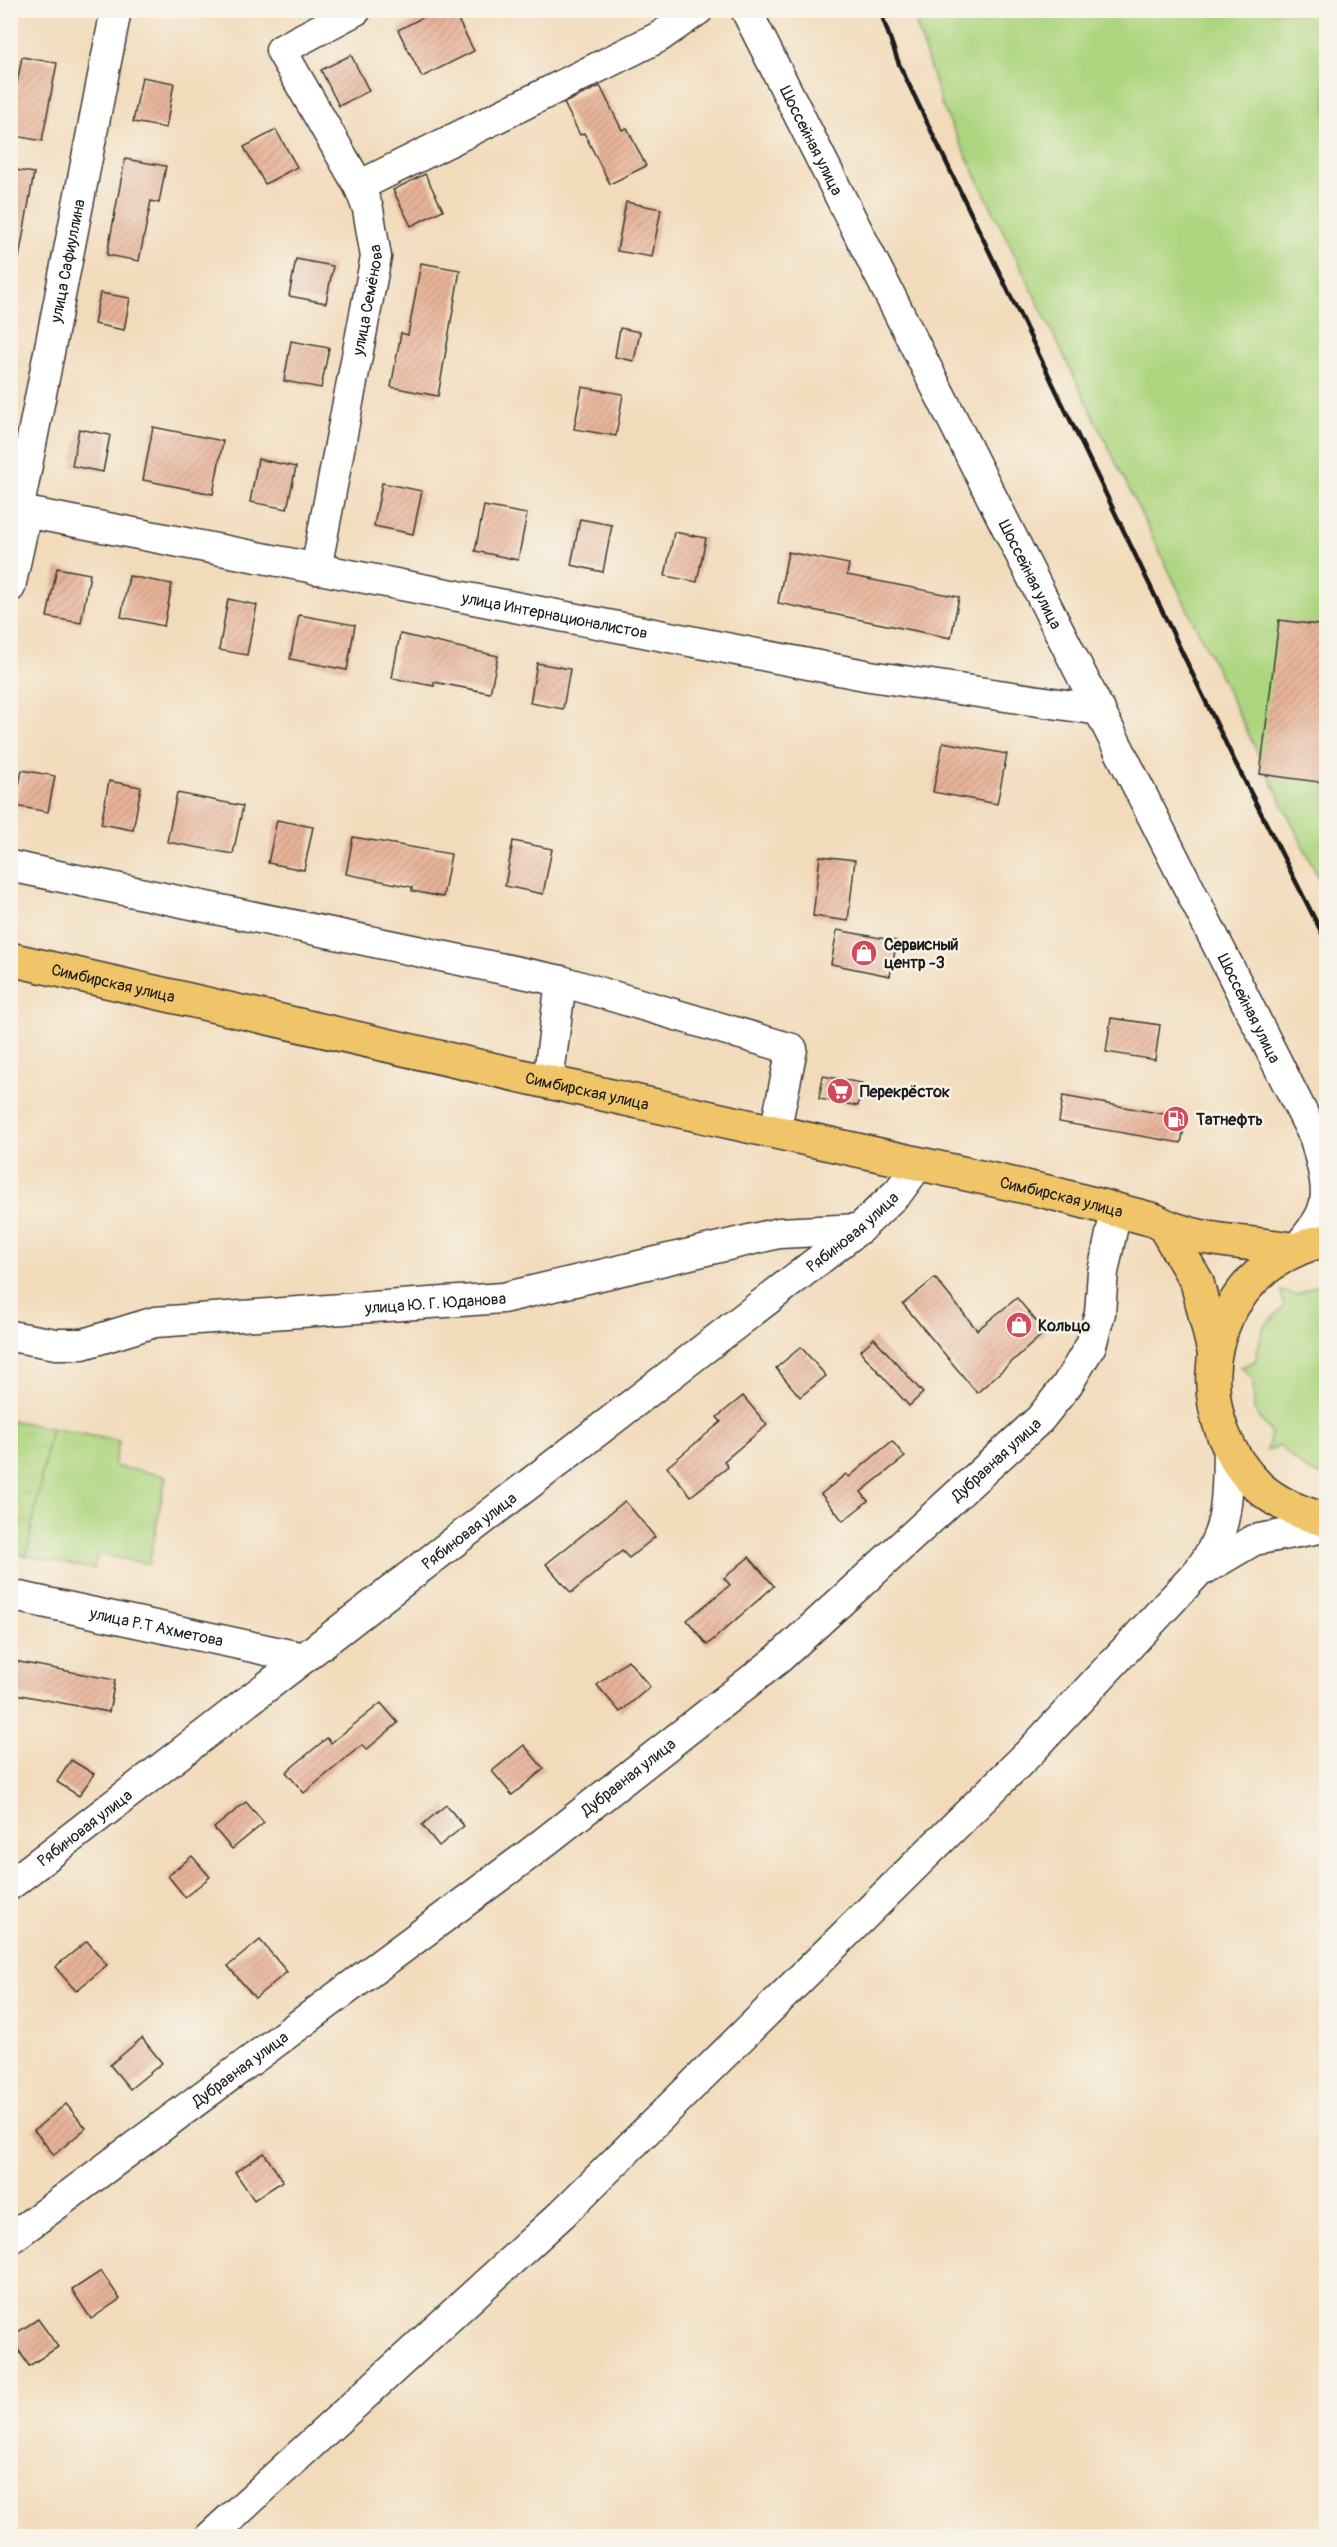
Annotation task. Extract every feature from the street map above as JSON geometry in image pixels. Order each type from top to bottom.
[{"type":"main road","name":"Симбирская улица","points":[[10,959],[548,1082],[1048,1192],[1154,1220],[1164,1226],[1228,1240],[1296,1250]]},
{"type":"main road","points":[[1164,1226],[1197,1282],[1214,1352]]},
{"type":"main road","points":[[1326,1240],[1296,1250],[1277,1260],[1255,1278],[1239,1296],[1225,1320],[1214,1352],[1211,1385],[1220,1429],[1240,1467],[1272,1497],[1304,1514],[1326,1520]]},
{"type":"street","name":"улица Сафиуллина","points":[[10,587],[18,511],[116,10]]},
{"type":"street","name":"улица Семёнова","points":[[316,569],[376,257],[368,209],[359,186],[281,50],[356,10]]},
{"type":"street","points":[[359,186],[659,37],[698,10]]},
{"type":"street","name":"Шоссейная улица","points":[[746,10],[1321,1146],[1325,1204],[1317,1222],[1296,1250]]},
{"type":"street","name":"улица Интернационалистов","points":[[18,511],[870,676],[1100,710]]},
{"type":"street","points":[[10,866],[561,981],[792,1049],[775,1132]]},
{"type":"street","points":[[548,1082],[561,981]]},
{"type":"street","name":"Рябиновая улица","points":[[14,1878],[304,1658],[859,1229],[899,1191],[919,1164]]},
{"type":"street","name":"Дубравная улица","points":[[10,2239],[528,1855],[778,1659],[1040,1419],[1067,1385],[1091,1345],[1100,1313],[1103,1272],[1116,1211]]},
{"type":"street","name":"улица Ю. Г. Юданова","points":[[10,1336],[56,1344],[84,1344],[155,1322],[503,1298],[779,1233],[859,1229]]},
{"type":"street","points":[[211,2536],[562,2214],[1031,1751],[1197,1573],[1216,1547],[1223,1527],[1227,1501],[1228,1448]]},
{"type":"street","points":[[1197,1573],[1254,1540],[1326,1527]]},
{"type":"street","name":"улица Р.Т Ахметова","points":[[10,1595],[304,1658]]},
{"type":"green space","points":[[912,11],[1326,11],[1326,893],[942,106]]},
{"type":"green space","points":[[1326,1280],[1326,1476],[1309,1472],[1279,1446],[1267,1451],[1271,1433],[1254,1410],[1253,1379],[1241,1367],[1255,1361],[1263,1328],[1284,1306],[1281,1291],[1297,1295]]},
{"type":"green space","points":[[11,1420],[51,1428],[26,1556],[11,1553]]},
{"type":"green space","points":[[51,1428],[119,1441],[114,1466],[166,1476],[149,1564],[98,1554],[94,1569],[26,1556]]},
{"type":"building","points":[[437,10],[453,10],[474,51],[422,77],[398,30]]},
{"type":"building","points":[[351,55],[369,91],[339,106],[321,70]]},
{"type":"building","points":[[22,57],[57,63],[42,141],[10,135],[10,119]]},
{"type":"building","points":[[142,77],[174,83],[166,128],[133,122]]},
{"type":"building","points":[[600,86],[622,130],[627,128],[646,166],[610,184],[584,133],[580,135],[564,103]]},
{"type":"building","points":[[276,130],[297,167],[265,184],[244,147]]},
{"type":"building","points":[[125,159],[166,166],[159,203],[151,201],[139,261],[107,255]]},
{"type":"building","points":[[10,169],[34,173],[19,258],[10,257]]},
{"type":"building","points":[[425,174],[443,210],[411,226],[393,190]]},
{"type":"building","points":[[626,202],[661,209],[652,257],[617,251]]},
{"type":"building","points":[[296,259],[333,266],[326,303],[289,296]]},
{"type":"building","points":[[421,263],[460,270],[438,396],[391,387],[401,333],[408,335]]},
{"type":"building","points":[[100,293],[130,298],[124,330],[94,324]]},
{"type":"building","points":[[620,328],[640,332],[634,361],[615,357]]},
{"type":"building","points":[[291,341],[329,348],[321,388],[284,381]]},
{"type":"building","points":[[582,387],[623,394],[616,436],[574,429]]},
{"type":"building","points":[[153,427],[223,441],[213,494],[143,480]]},
{"type":"building","points":[[79,429],[110,435],[103,472],[72,466]]},
{"type":"building","points":[[258,459],[296,467],[287,509],[250,502]]},
{"type":"building","points":[[382,483],[422,491],[413,534],[374,526]]},
{"type":"building","points":[[484,506],[527,514],[518,560],[475,551]]},
{"type":"building","points":[[580,519],[612,525],[603,572],[571,565]]},
{"type":"building","points":[[674,532],[706,538],[697,582],[665,576]]},
{"type":"building","points":[[788,552],[849,564],[847,575],[959,597],[951,638],[778,603]]},
{"type":"building","points":[[57,568],[90,574],[81,623],[47,617]]},
{"type":"building","points":[[129,576],[172,584],[164,626],[121,617]]},
{"type":"building","points":[[228,599],[257,605],[247,655],[219,650]]},
{"type":"building","points":[[299,615],[355,625],[347,670],[290,659]]},
{"type":"building","points":[[1279,620],[1326,626],[1326,783],[1260,774]]},
{"type":"building","points":[[400,634],[498,656],[490,693],[434,682],[434,686],[392,678]]},
{"type":"building","points":[[537,663],[570,669],[563,709],[530,703]]},
{"type":"building","points":[[943,742],[1007,754],[997,804],[933,792]]},
{"type":"building","points":[[22,770],[55,776],[48,812],[15,806]]},
{"type":"building","points":[[109,781],[141,787],[133,830],[101,824]]},
{"type":"building","points":[[177,793],[243,806],[233,854],[167,842]]},
{"type":"building","points":[[277,820],[313,827],[304,870],[268,863]]},
{"type":"building","points":[[353,837],[451,854],[443,897],[412,891],[412,887],[346,874]]},
{"type":"building","points":[[513,841],[552,849],[543,894],[505,886]]},
{"type":"building","points":[[820,856],[855,860],[848,921],[813,916]]},
{"type":"building","points":[[837,930],[897,941],[890,976],[831,964]]},
{"type":"building","points":[[1111,1018],[1160,1025],[1155,1060],[1106,1052]]},
{"type":"building","points":[[823,1076],[862,1083],[858,1106],[819,1099]]},
{"type":"building","points":[[1063,1096],[1186,1118],[1181,1143],[1059,1122]]},
{"type":"building","points":[[935,1278],[977,1330],[1017,1298],[1045,1332],[977,1393],[903,1304]]},
{"type":"building","points":[[874,1338],[923,1393],[909,1406],[860,1351]]},
{"type":"building","points":[[801,1347],[826,1376],[800,1397],[776,1368]]},
{"type":"building","points":[[743,1396],[767,1425],[724,1461],[728,1467],[691,1496],[667,1467],[721,1422],[717,1417]]},
{"type":"building","points":[[892,1441],[905,1457],[861,1492],[868,1501],[843,1521],[821,1494],[846,1474],[849,1477]]},
{"type":"building","points":[[625,1501],[655,1537],[629,1558],[622,1551],[571,1593],[546,1564]]},
{"type":"building","points":[[749,1557],[774,1586],[707,1645],[687,1620],[730,1585],[724,1578]]},
{"type":"building","points":[[628,1660],[650,1687],[620,1712],[597,1685]]},
{"type":"building","points":[[14,1661],[115,1680],[109,1712],[10,1693]]},
{"type":"building","points":[[381,1703],[398,1723],[366,1750],[362,1745],[304,1793],[286,1772],[327,1738],[331,1743]]},
{"type":"building","points":[[524,1745],[544,1769],[512,1795],[492,1771]]},
{"type":"building","points":[[71,1760],[94,1774],[79,1796],[57,1782]]},
{"type":"building","points":[[246,1802],[264,1823],[232,1849],[214,1828]]},
{"type":"building","points":[[446,1805],[464,1826],[439,1846],[422,1825]]},
{"type":"building","points":[[192,1856],[210,1877],[185,1897],[168,1876]]},
{"type":"building","points":[[260,1940],[287,1972],[255,1998],[228,1966]]},
{"type":"building","points":[[87,1941],[107,1965],[76,1991],[55,1967]]},
{"type":"building","points":[[142,2038],[162,2063],[130,2089],[110,2065]]},
{"type":"building","points":[[66,2104],[86,2128],[54,2155],[34,2130]]},
{"type":"building","points":[[264,2153],[283,2181],[254,2200],[235,2172]]},
{"type":"building","points":[[101,2271],[120,2299],[91,2319],[72,2290]]},
{"type":"building","points":[[38,2319],[58,2347],[29,2366],[10,2337]]},
{"type":"railway","points":[[880,10],[899,64],[1231,754],[1326,941]]},
{"type":"place","name":"Сервисный центр -3","points":[[864,953]]},
{"type":"place","name":"Перекрёсток","points":[[840,1091]]},
{"type":"place","name":"Татнефть","points":[[1176,1119]]},
{"type":"place","name":"Кольцо","points":[[1019,1325]]}]
